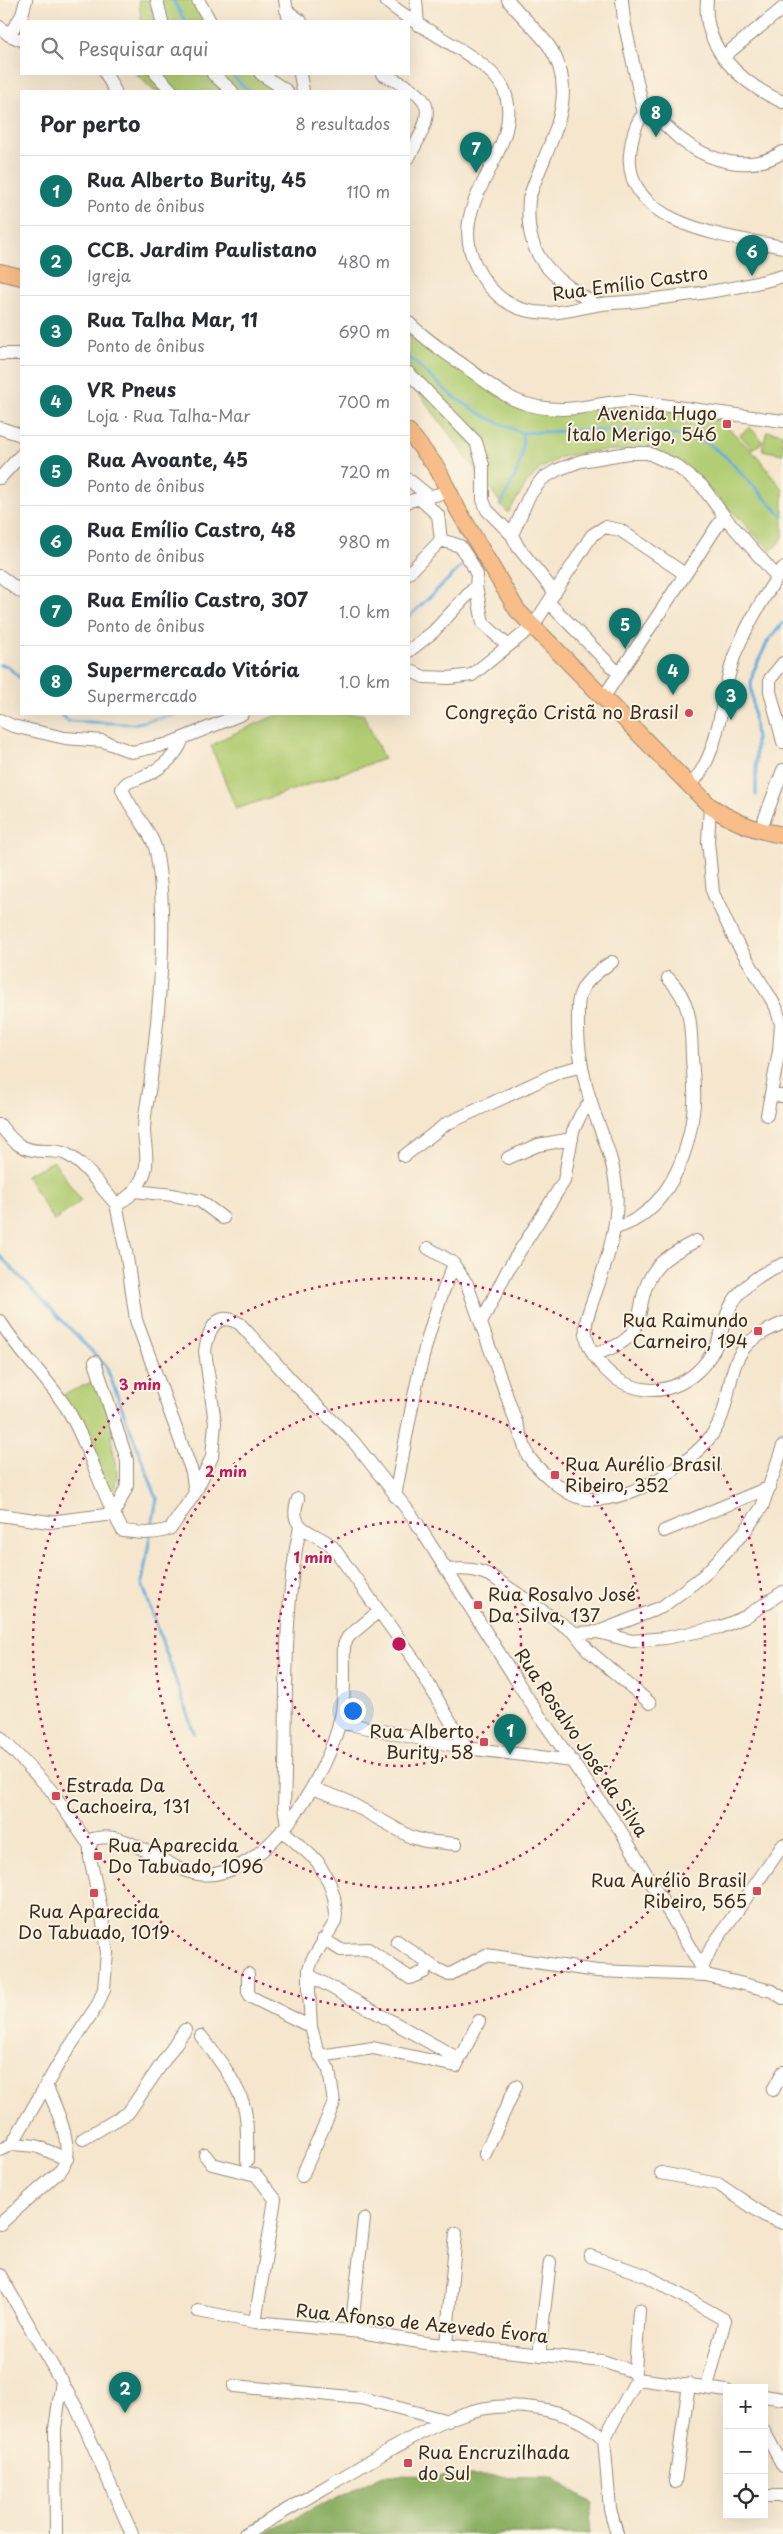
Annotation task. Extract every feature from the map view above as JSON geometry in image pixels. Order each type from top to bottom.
[{"type":"main road","points":[[0,272],[20,277]]},
{"type":"main road","points":[[410,433],[437,468],[448,492],[517,610],[710,806],[728,819],[760,832],[783,835]]},
{"type":"street","points":[[20,39],[4,31],[22,15],[26,0]]},
{"type":"street","points":[[157,0],[162,20]]},
{"type":"street","points":[[198,0],[209,20]]},
{"type":"street","name":"Rua Emílio Castro","points":[[385,0],[401,15],[410,20]]},
{"type":"street","points":[[416,0],[418,25]]},
{"type":"street","points":[[508,0],[547,44],[557,61],[562,78],[562,112],[529,198],[528,212],[532,242],[544,266],[596,305]]},
{"type":"street","points":[[622,0],[624,21],[644,114],[635,131],[630,159],[638,188],[662,214],[690,226],[783,248]]},
{"type":"street","points":[[707,0],[706,12],[711,35],[723,57],[739,76],[751,85],[783,102]]},
{"type":"street","points":[[723,57],[783,8]]},
{"type":"street","points":[[287,10],[300,20]]},
{"type":"street","name":"Rua Emílio Castro","points":[[410,20],[493,72],[500,81],[507,98],[506,127],[468,222],[470,246],[488,286],[498,297],[511,305],[539,313],[559,313],[596,305],[710,291],[783,276]]},
{"type":"street","points":[[106,75],[114,90]]},
{"type":"street","points":[[157,75],[171,90]]},
{"type":"street","points":[[214,75],[231,90]]},
{"type":"street","points":[[262,75],[285,90]]},
{"type":"street","points":[[300,75],[303,90]]},
{"type":"street","points":[[384,75],[409,86],[419,93],[425,102],[428,115],[427,121],[410,155]]},
{"type":"street","points":[[644,114],[650,114],[658,119],[692,148],[721,161],[757,162],[783,152]]},
{"type":"street","points":[[410,323],[429,341],[491,388],[527,404],[563,409],[608,402],[631,401],[783,421]]},
{"type":"street","points":[[0,354],[20,354]]},
{"type":"street","points":[[410,374],[476,442],[483,465],[483,500],[487,510],[512,533],[518,547],[552,598],[619,674]]},
{"type":"street","points":[[0,428],[20,435]]},
{"type":"street","points":[[512,533],[528,496],[542,479],[551,473],[581,461],[628,453],[648,453],[675,465],[702,486],[724,516],[780,572],[747,627],[735,654],[708,761],[690,786]]},
{"type":"street","points":[[0,478],[20,456]]},
{"type":"street","points":[[410,482],[419,499],[438,515],[441,540]]},
{"type":"street","points":[[419,499],[448,492]]},
{"type":"street","points":[[605,701],[619,674],[724,516]]},
{"type":"street","points":[[410,670],[424,677],[449,678],[472,675],[533,626],[592,535],[605,527],[620,530],[686,574]]},
{"type":"street","points":[[410,572],[441,540]]},
{"type":"street","points":[[441,540],[460,546],[477,576],[476,586],[484,623],[508,646]]},
{"type":"street","points":[[0,576],[17,589]]},
{"type":"street","points":[[410,650],[433,632],[476,586]]},
{"type":"street","points":[[783,663],[770,679],[783,742]]},
{"type":"street","points":[[0,720],[12,726],[66,738],[103,741],[132,752],[168,744],[240,715]]},
{"type":"street","points":[[116,1204],[134,1191],[146,1170],[147,1148],[144,1131],[160,980],[161,889],[156,848],[122,789],[128,781],[166,764],[180,749],[183,738]]},
{"type":"street","points":[[760,832],[783,770]]},
{"type":"street","points":[[710,806],[708,841],[713,893],[734,938],[776,1007],[781,1024],[781,1053],[777,1096],[767,1115]]},
{"type":"street","points":[[612,962],[594,974],[585,985],[578,1000],[578,1045],[582,1066],[591,1100],[610,1154],[615,1179],[616,1228],[586,1324],[586,1336],[593,1352],[613,1376],[624,1383],[662,1390],[685,1382],[696,1374],[712,1354],[727,1312],[742,1290],[760,1275],[783,1264]]},
{"type":"street","points":[[616,1228],[638,1219],[663,1196],[673,1179],[688,1136],[694,1089],[688,1014],[684,996],[668,978]]},
{"type":"street","points":[[404,1156],[446,1124],[559,1072],[582,1066]]},
{"type":"street","points":[[481,1323],[507,1271],[562,1186],[577,1122],[591,1100]]},
{"type":"street","points":[[0,1125],[12,1142],[20,1147],[30,1151],[55,1151],[74,1160],[116,1204],[128,1257],[134,1309],[192,1472],[195,1493],[171,1528],[154,1533],[123,1531],[70,1413],[55,1390],[2,1324]]},
{"type":"street","points":[[508,1158],[538,1146],[572,1139]]},
{"type":"street","points":[[134,1191],[173,1195],[200,1201],[224,1218]]},
{"type":"street","points":[[593,1352],[622,1343],[631,1335],[637,1324],[645,1286],[650,1275],[662,1260],[696,1241]]},
{"type":"street","points":[[428,1248],[454,1265],[467,1284],[519,1432],[533,1463],[567,1492],[577,1497],[591,1499],[612,1496],[656,1481],[710,1437],[720,1422],[726,1406],[738,1356],[752,1340],[783,1322]]},
{"type":"street","points":[[395,1496],[415,1392],[441,1294],[454,1265]]},
{"type":"street","name":"Rua Rosalvo José da Silva","points":[[195,1493],[206,1472],[215,1440],[206,1351],[207,1338],[214,1323],[228,1320],[240,1324],[293,1382],[347,1434],[412,1517],[448,1570],[534,1708],[619,1828],[704,1971]]},
{"type":"street","points":[[95,1362],[127,1460],[127,1486],[114,1514]]},
{"type":"street","points":[[575,1634],[598,1632],[662,1607],[697,1581],[745,1531],[762,1507],[783,1446]]},
{"type":"street","points":[[664,1531],[770,1487]]},
{"type":"street","points":[[298,1499],[295,1514],[300,1527],[293,1578],[288,1653],[284,1827],[310,1852],[329,1882],[334,1897],[336,1914],[334,1922],[312,1960],[309,1975],[310,2027],[320,2056],[329,2070],[334,2103],[302,2176]]},
{"type":"street","points":[[0,1515],[49,1522],[114,1514]]},
{"type":"street","points":[[300,1527],[322,1538],[333,1547],[415,1661],[466,1748]]},
{"type":"street","points":[[448,1570],[466,1568],[479,1570],[493,1576],[575,1634],[594,1656],[650,1703]]},
{"type":"street","points":[[598,1632],[632,1641],[682,1635],[737,1621],[783,1592]]},
{"type":"street","points":[[90,1846],[94,1839],[109,1835],[181,1870],[211,1874],[224,1872],[248,1860],[284,1827],[312,1788],[328,1757],[339,1722],[342,1704],[344,1645],[348,1637],[379,1611]]},
{"type":"street","points":[[339,1722],[466,1748],[546,1760],[573,1761]]},
{"type":"street","points":[[0,1737],[50,1789],[90,1846],[106,1941],[106,1979],[98,2004],[4,2146]]},
{"type":"street","points":[[312,1788],[353,1804],[412,1837],[425,1841],[456,1844]]},
{"type":"street","points":[[704,1971],[711,1948],[783,1846]]},
{"type":"street","points":[[324,1940],[341,1950],[368,1949],[410,1978],[424,1972],[428,1964]]},
{"type":"street","points":[[397,1941],[428,1964],[451,1975],[464,1965],[478,1961],[486,1955],[598,1971],[704,1971],[772,1991],[783,1998]]},
{"type":"street","points":[[248,1974],[248,1992],[251,1997],[310,2027]]},
{"type":"street","points":[[309,1975],[460,2059]]},
{"type":"street","points":[[320,2056],[373,2048],[456,2066],[479,2021]]},
{"type":"street","points":[[83,2139],[128,2113],[185,2030]]},
{"type":"street","points":[[201,2036],[221,2062],[242,2101],[245,2111],[247,2161]]},
{"type":"street","points":[[773,2090],[783,2072]]},
{"type":"street","points":[[0,2224],[61,2170],[67,2159],[67,2143],[46,2085]]},
{"type":"street","points":[[485,2154],[516,2086]]},
{"type":"street","points":[[4,2146],[36,2146],[67,2159]]},
{"type":"street","points":[[204,2155],[212,2164],[238,2168],[256,2175],[275,2200],[255,2322]]},
{"type":"street","points":[[660,2173],[718,2184],[767,2216],[783,2223]]},
{"type":"street","points":[[351,2331],[364,2219]]},
{"type":"street","points":[[446,2345],[456,2233]]},
{"type":"street","points":[[590,2256],[647,2276],[725,2320],[707,2388]]},
{"type":"street","points":[[539,2355],[550,2262]]},
{"type":"street","points":[[0,2275],[62,2380],[83,2422],[132,2534]]},
{"type":"street","name":"Rua Afonso de Azevedo Évora","points":[[198,2310],[255,2322],[351,2331],[446,2345],[610,2362],[636,2376],[723,2390]]},
{"type":"street","points":[[617,2534],[610,2509],[604,2438],[636,2376],[639,2310]]},
{"type":"street","points":[[56,2534],[55,2429],[62,2380]]},
{"type":"street","points":[[675,2482],[688,2384]]},
{"type":"street","points":[[234,2386],[361,2398],[448,2420]]},
{"type":"street","points":[[768,2397],[783,2399]]},
{"type":"street","points":[[244,2534],[367,2463],[448,2420],[480,2410],[528,2409],[562,2415],[580,2421],[604,2438]]},
{"type":"street","points":[[768,2438],[783,2466]]},
{"type":"street","points":[[768,2496],[783,2496]]},
{"type":"green space","points":[[139,0],[194,0],[204,20],[141,20]]},
{"type":"green space","points":[[137,75],[254,75],[275,90],[153,90]]},
{"type":"green space","points":[[410,325],[537,409],[612,408],[661,411],[720,420],[758,457],[783,490],[783,538],[771,551],[683,463],[618,450],[592,451],[561,457],[539,470],[528,482],[508,513],[410,381]]},
{"type":"green space","points":[[750,427],[763,442],[753,449],[740,435]]},
{"type":"green space","points":[[767,431],[783,434],[783,454],[762,450]]},
{"type":"green space","points":[[277,715],[363,715],[384,759],[236,809],[211,746],[226,737]]},
{"type":"green space","points":[[54,1161],[81,1201],[54,1221],[26,1175]]},
{"type":"green space","points":[[96,1380],[113,1422],[111,1438],[117,1473],[113,1501],[61,1396]]},
{"type":"green space","points":[[383,2475],[552,2477],[592,2503],[589,2534],[263,2534]]},
{"type":"waterway","points":[[173,0],[184,20]]},
{"type":"waterway","points":[[232,75],[247,90]]},
{"type":"waterway","points":[[410,358],[452,396],[488,418],[522,433],[588,430],[614,431],[676,435],[706,442],[726,457],[783,517]]},
{"type":"waterway","points":[[500,505],[514,479],[520,461],[523,443],[522,433]]},
{"type":"waterway","points":[[410,616],[466,562]]},
{"type":"waterway","points":[[756,795],[756,740],[751,684],[753,672],[768,641],[783,623]]},
{"type":"waterway","points":[[0,665],[7,666],[20,678]]},
{"type":"waterway","points":[[61,715],[68,721],[133,724],[174,715]]},
{"type":"waterway","points":[[0,1256],[106,1366],[157,1499],[151,1530]]},
{"type":"waterway","points":[[150,1536],[142,1583],[194,1733]]},
{"type":"place","name":"Supermercado Vitória","points":[[656,137]]},
{"type":"place","name":"Rua Emílio Castro, 307","points":[[476,173]]},
{"type":"place","name":"Rua Emílio Castro, 48","points":[[752,276]]},
{"type":"place","name":"Avenida Hugo Ítalo Merigo, 546","points":[[727,424]]},
{"type":"place","name":"Rua Avoante, 45","points":[[625,649]]},
{"type":"place","name":"VR Pneus","points":[[673,695]]},
{"type":"place","name":"Congreção Cristã no Brasil","points":[[689,713]]},
{"type":"place","name":"Rua Talha Mar, 11","points":[[731,720]]},
{"type":"place","name":"Rua Raimundo Carneiro, 194","points":[[758,1331]]},
{"type":"place","name":"Rua Aurélio Brasil Ribeiro, 352","points":[[555,1475]]},
{"type":"place","name":"Rua Rosalvo José Da Silva, 137","points":[[478,1605]]},
{"type":"place","name":"Rua Alberto Burity, 58","points":[[484,1742]]},
{"type":"place","name":"Rua Alberto Burity, 45","points":[[510,1755]]},
{"type":"place","name":"Estrada Da Cachoeira, 131","points":[[56,1796]]},
{"type":"place","name":"Rua Aparecida Do Tabuado, 1096","points":[[98,1856]]},
{"type":"place","name":"Rua Aurélio Brasil Ribeiro, 565","points":[[757,1891]]},
{"type":"place","name":"Rua Aparecida Do Tabuado, 1019","points":[[94,1893]]},
{"type":"place","name":"CCB. Jardim Paulistano","points":[[125,2413]]},
{"type":"place","name":"Rua Encruzilhada do Sul","points":[[408,2463]]}]
